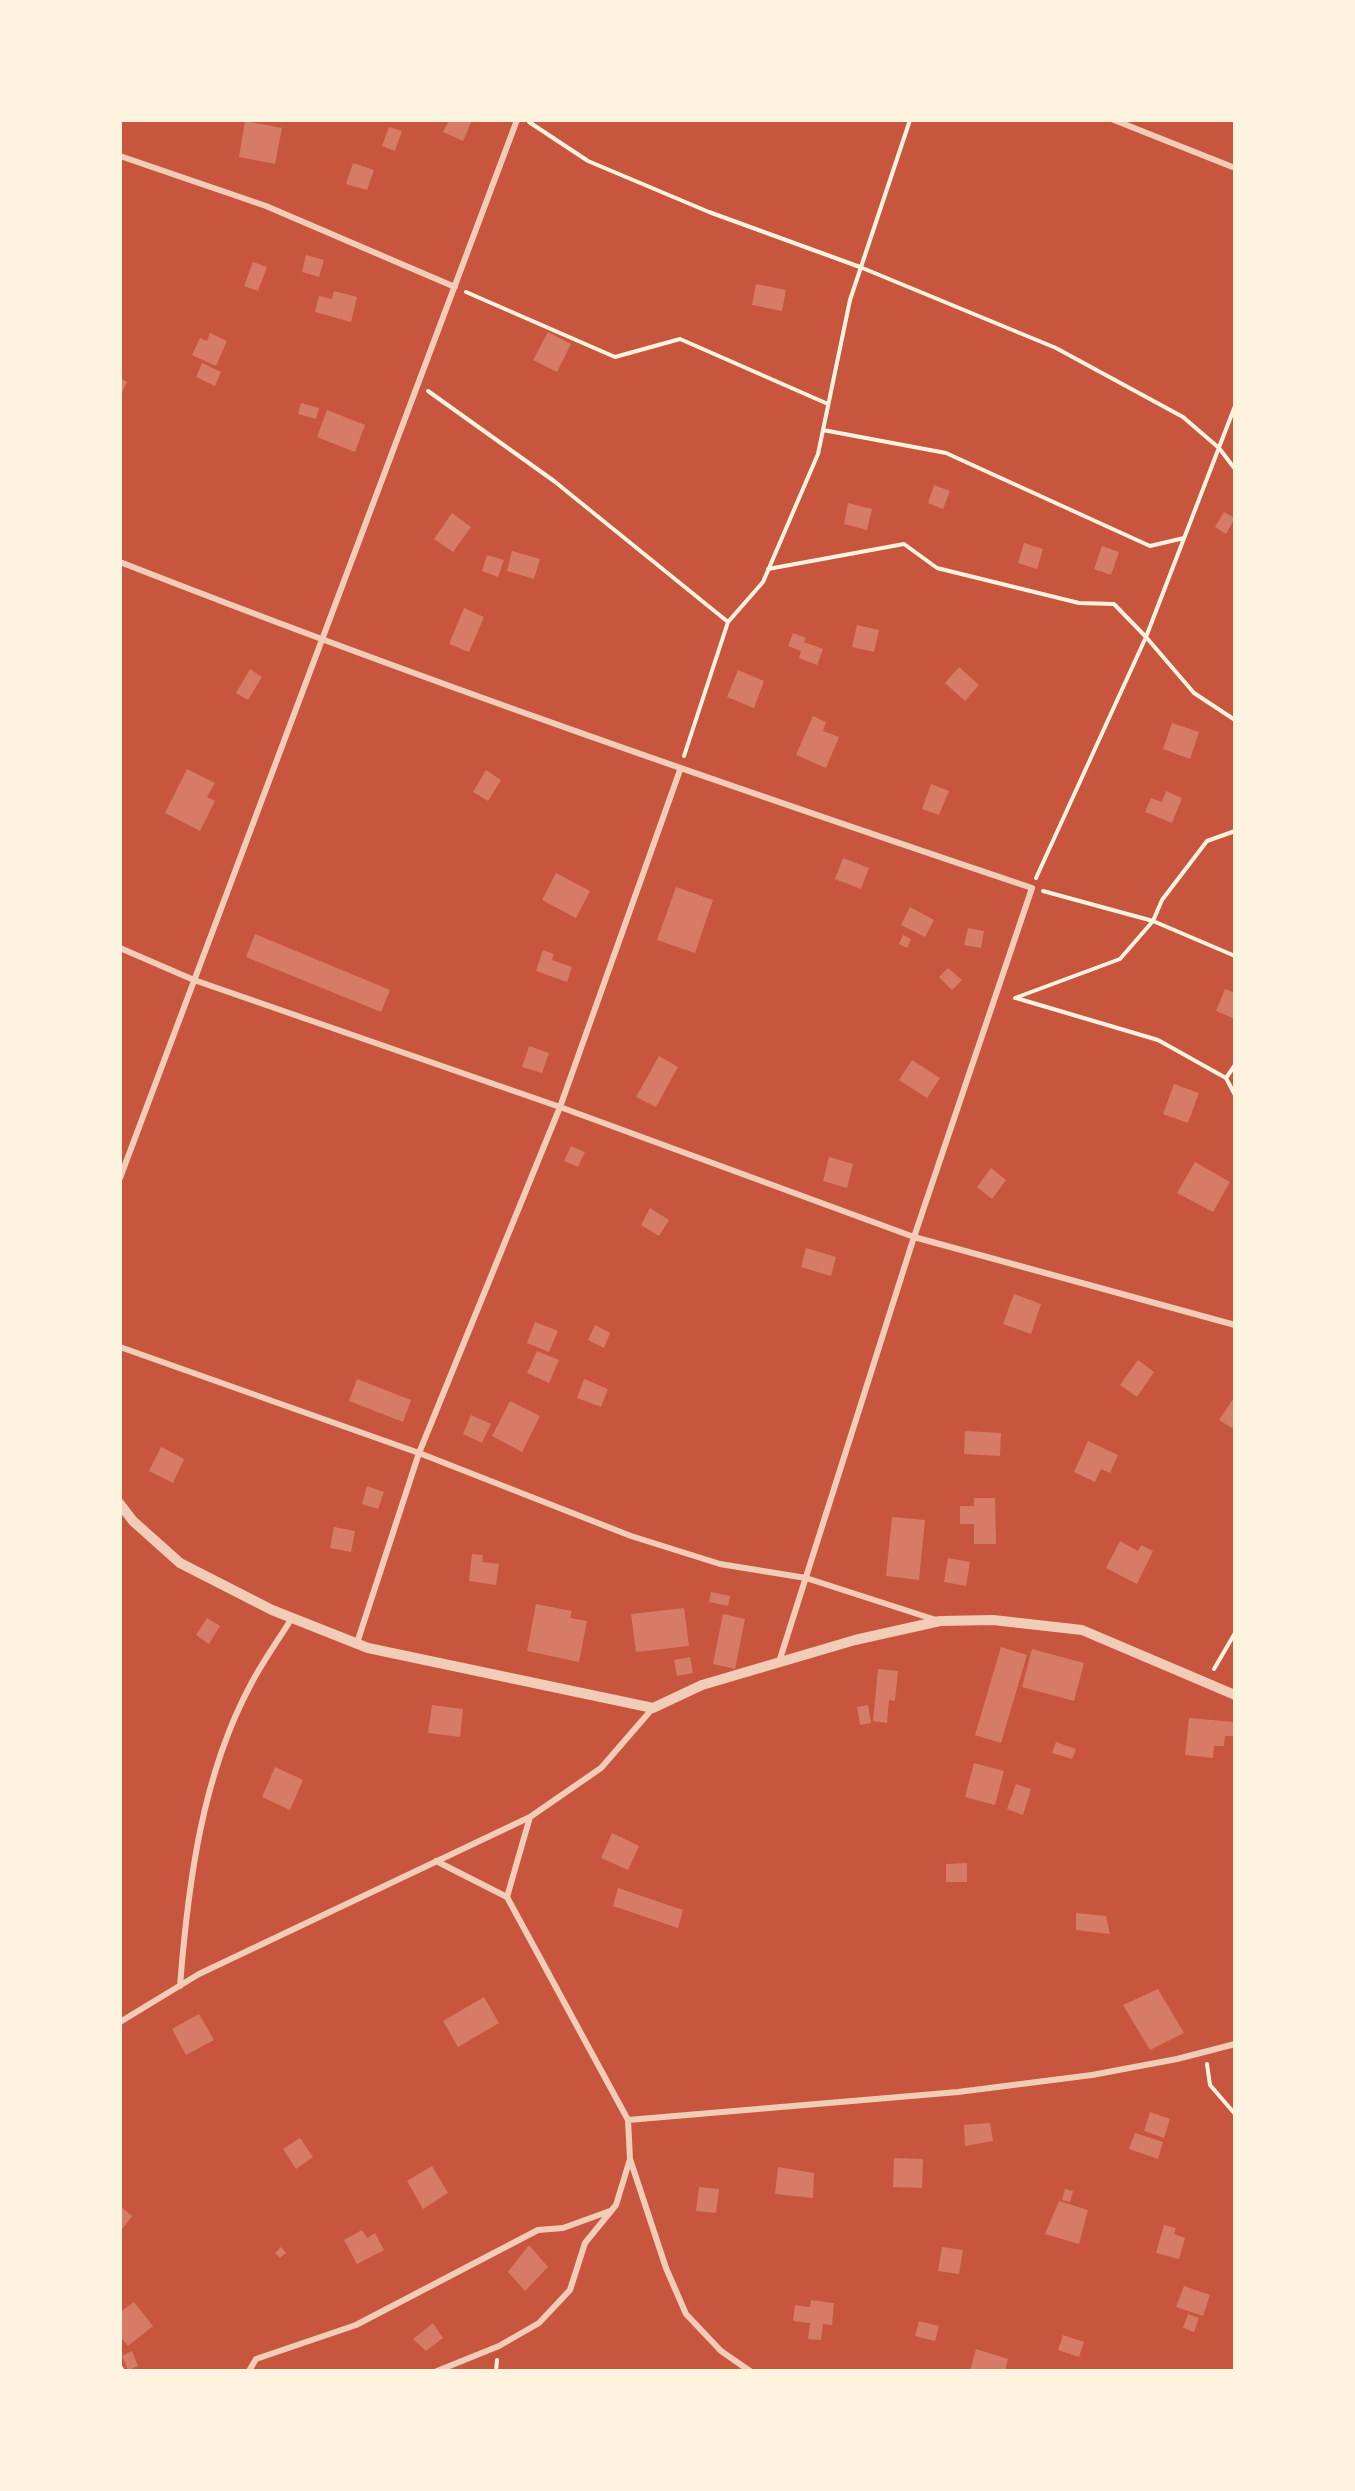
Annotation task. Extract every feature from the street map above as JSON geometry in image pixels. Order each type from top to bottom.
[{"type":"street","points":[[120,1178],[517,120]]},
{"type":"street","points":[[1114,120],[1235,168]]},
{"type":"street","points":[[120,156],[266,206],[455,287]]},
{"type":"street","points":[[120,562],[321,641],[680,770],[1032,888],[914,1237],[779,1662]]},
{"type":"street","points":[[357,1643],[419,1453],[560,1107],[680,770]]},
{"type":"street","points":[[120,948],[194,980],[560,1107],[914,1237],[1235,1324]]},
{"type":"street","points":[[120,1347],[419,1453],[631,1536],[720,1564],[806,1578],[940,1621]]},
{"type":"street","points":[[120,1504],[133,1521],[180,1563],[292,1618],[357,1643],[653,1708]]},
{"type":"street","points":[[180,1986],[185,1920],[204,1815],[224,1748],[250,1684],[292,1618]]},
{"type":"street","points":[[120,2022],[180,1986],[530,1817],[601,1768],[653,1708],[702,1685],[779,1662],[855,1640],[940,1621],[993,1620],[1083,1630],[1235,1695]]},
{"type":"street","points":[[507,1897],[530,1817]]},
{"type":"street","points":[[436,1861],[507,1897],[628,2120],[630,2159],[666,2268],[686,2314],[721,2351],[750,2371]]},
{"type":"street","points":[[628,2120],[958,2092],[1092,2075],[1235,2044]]},
{"type":"street","points":[[437,2371],[499,2346],[538,2323],[570,2290],[585,2242],[616,2205],[630,2159]]},
{"type":"street","points":[[249,2371],[256,2359],[356,2325],[537,2230],[563,2228],[611,2211]]},
{"type":"path","points":[[526,120],[588,161],[709,212],[860,267],[1056,348],[1183,417],[1219,448],[1235,470]]},
{"type":"path","points":[[680,770],[728,622],[763,582],[818,454],[850,300],[910,120]]},
{"type":"path","points":[[455,287],[615,357],[680,339],[828,405]]},
{"type":"path","points":[[418,383],[554,481],[728,622]]},
{"type":"path","points":[[1235,406],[1146,637],[1032,888],[1153,921],[1235,956]]},
{"type":"path","points":[[823,430],[946,453],[1150,546],[1184,538]]},
{"type":"path","points":[[768,569],[904,544],[937,568],[1079,603],[1114,604],[1194,693],[1235,720]]},
{"type":"path","points":[[1235,831],[1208,842],[1162,900],[1153,921],[1120,959],[1015,998],[1158,1040],[1226,1078],[1235,1095]]},
{"type":"path","points":[[1226,1078],[1235,1065]]},
{"type":"path","points":[[1206,1683],[1235,1634]]},
{"type":"path","points":[[1206,2052],[1210,2085],[1235,2114]]},
{"type":"path","points":[[120,2366],[123,2371]]},
{"type":"building","points":[[449,120],[472,120],[463,141],[443,132]]},
{"type":"building","points":[[245,121],[282,128],[275,164],[239,157]]},
{"type":"building","points":[[389,127],[402,131],[395,151],[382,146]]},
{"type":"building","points":[[353,163],[374,170],[367,190],[346,184]]},
{"type":"building","points":[[306,255],[324,260],[319,277],[302,272]]},
{"type":"building","points":[[253,262],[267,267],[258,291],[244,286]]},
{"type":"building","points":[[756,284],[786,290],[782,311],[752,305]]},
{"type":"building","points":[[334,291],[357,297],[351,322],[315,312],[319,296],[332,299]]},
{"type":"building","points":[[548,332],[571,344],[557,372],[533,360]]},
{"type":"building","points":[[210,333],[227,341],[216,366],[192,355],[200,338],[207,341]]},
{"type":"building","points":[[202,363],[221,372],[215,386],[196,377]]},
{"type":"building","points":[[120,378],[127,382],[120,396]]},
{"type":"building","points":[[301,403],[319,408],[316,419],[298,414]]},
{"type":"building","points":[[327,410],[365,425],[355,452],[317,437]]},
{"type":"building","points":[[934,485],[950,491],[943,509],[928,503]]},
{"type":"building","points":[[848,503],[872,509],[867,530],[844,524]]},
{"type":"building","points":[[1224,512],[1235,518],[1226,534],[1215,527]]},
{"type":"building","points":[[452,513],[471,527],[453,552],[434,539]]},
{"type":"building","points":[[1024,543],[1043,549],[1037,569],[1018,563]]},
{"type":"building","points":[[1102,546],[1119,552],[1111,575],[1094,569]]},
{"type":"building","points":[[512,551],[540,559],[534,579],[507,571]]},
{"type":"building","points":[[487,555],[504,560],[498,577],[482,571]]},
{"type":"building","points":[[464,608],[484,617],[469,652],[449,644]]},
{"type":"building","points":[[857,625],[879,630],[874,652],[852,647]]},
{"type":"building","points":[[793,633],[806,638],[804,642],[823,649],[817,665],[799,658],[801,651],[788,646]]},
{"type":"building","points":[[959,667],[979,685],[965,701],[945,683]]},
{"type":"building","points":[[250,669],[262,677],[248,700],[236,693]]},
{"type":"building","points":[[738,670],[764,681],[754,708],[727,697]]},
{"type":"building","points":[[813,716],[826,722],[823,731],[839,737],[826,768],[796,755]]},
{"type":"building","points":[[1172,723],[1199,732],[1190,759],[1163,749]]},
{"type":"building","points":[[187,769],[215,783],[207,797],[215,801],[200,831],[165,813]]},
{"type":"building","points":[[486,770],[501,780],[488,801],[473,792]]},
{"type":"building","points":[[931,784],[949,791],[939,815],[922,809]]},
{"type":"building","points":[[1166,791],[1182,798],[1172,823],[1145,812],[1151,798],[1162,802]]},
{"type":"building","points":[[843,858],[869,868],[861,889],[835,879]]},
{"type":"building","points":[[556,873],[590,891],[576,918],[542,900]]},
{"type":"building","points":[[676,887],[713,900],[695,953],[657,940]]},
{"type":"building","points":[[910,907],[934,920],[925,937],[901,925]]},
{"type":"building","points":[[968,928],[984,931],[981,948],[964,945]]},
{"type":"building","points":[[255,934],[390,990],[381,1012],[246,957]]},
{"type":"building","points":[[903,935],[911,939],[907,948],[899,944]]},
{"type":"building","points":[[543,950],[554,954],[552,960],[572,967],[567,982],[536,971]]},
{"type":"building","points":[[948,968],[962,980],[952,990],[939,977]]},
{"type":"building","points":[[1225,989],[1235,993],[1235,1019],[1216,1011]]},
{"type":"building","points":[[529,1046],[549,1053],[542,1073],[522,1067]]},
{"type":"building","points":[[659,1056],[678,1067],[656,1107],[636,1097]]},
{"type":"building","points":[[912,1060],[940,1078],[927,1098],[899,1080]]},
{"type":"building","points":[[1174,1084],[1199,1093],[1188,1123],[1163,1114]]},
{"type":"building","points":[[571,1146],[585,1152],[578,1167],[564,1161]]},
{"type":"building","points":[[829,1157],[853,1164],[847,1188],[823,1181]]},
{"type":"building","points":[[1195,1162],[1230,1182],[1213,1212],[1177,1193]]},
{"type":"building","points":[[991,1168],[1006,1180],[992,1199],[977,1187]]},
{"type":"building","points":[[650,1208],[669,1220],[659,1236],[641,1225]]},
{"type":"building","points":[[806,1248],[836,1257],[831,1276],[801,1267]]},
{"type":"building","points":[[1014,1294],[1041,1304],[1031,1334],[1003,1324]]},
{"type":"building","points":[[535,1322],[558,1331],[549,1352],[527,1343]]},
{"type":"building","points":[[595,1325],[610,1333],[604,1348],[588,1340]]},
{"type":"building","points":[[537,1351],[559,1360],[549,1383],[527,1373]]},
{"type":"building","points":[[1138,1360],[1154,1372],[1137,1397],[1120,1385]]},
{"type":"building","points":[[357,1379],[411,1400],[403,1422],[349,1401]]},
{"type":"building","points":[[584,1379],[608,1389],[601,1407],[577,1398]]},
{"type":"building","points":[[1235,1396],[1235,1430],[1219,1420]]},
{"type":"building","points":[[510,1401],[540,1416],[522,1452],[492,1436]]},
{"type":"building","points":[[471,1415],[491,1424],[482,1443],[463,1434]]},
{"type":"building","points":[[965,1431],[1001,1433],[1000,1456],[964,1454]]},
{"type":"building","points":[[1088,1441],[1118,1455],[1110,1473],[1101,1469],[1095,1482],[1074,1472]]},
{"type":"building","points":[[161,1447],[184,1459],[173,1483],[149,1471]]},
{"type":"building","points":[[367,1486],[384,1492],[378,1509],[362,1504]]},
{"type":"building","points":[[974,1498],[995,1498],[996,1544],[974,1544],[974,1524],[960,1524],[960,1506],[974,1506]]},
{"type":"building","points":[[892,1517],[925,1520],[919,1580],[886,1576]]},
{"type":"building","points":[[334,1527],[355,1531],[351,1552],[330,1548]]},
{"type":"building","points":[[1120,1541],[1138,1551],[1141,1545],[1153,1551],[1137,1584],[1106,1568]]},
{"type":"building","points":[[472,1554],[483,1555],[482,1562],[499,1564],[496,1585],[469,1581]]},
{"type":"building","points":[[948,1558],[970,1562],[966,1586],[944,1582]]},
{"type":"building","points":[[711,1592],[730,1596],[728,1606],[709,1602]]},
{"type":"building","points":[[536,1604],[572,1611],[570,1618],[587,1621],[579,1662],[527,1651]]},
{"type":"building","points":[[684,1608],[689,1646],[636,1652],[631,1614]]},
{"type":"building","points":[[723,1614],[745,1619],[735,1669],[713,1664]]},
{"type":"building","points":[[207,1618],[220,1626],[209,1644],[196,1635]]},
{"type":"building","points":[[1001,1647],[1027,1655],[1001,1743],[975,1735]]},
{"type":"building","points":[[1032,1649],[1084,1663],[1074,1701],[1022,1687]]},
{"type":"building","points":[[690,1657],[693,1673],[677,1676],[674,1660]]},
{"type":"building","points":[[878,1669],[898,1671],[895,1701],[889,1700],[887,1723],[873,1721]]},
{"type":"building","points":[[432,1705],[463,1709],[460,1737],[428,1733]]},
{"type":"building","points":[[868,1705],[871,1723],[860,1725],[857,1707]]},
{"type":"building","points":[[1189,1718],[1235,1722],[1235,1736],[1225,1736],[1224,1746],[1214,1746],[1213,1758],[1185,1755]]},
{"type":"building","points":[[1056,1742],[1076,1749],[1072,1759],[1052,1753]]},
{"type":"building","points":[[974,1763],[1004,1771],[995,1805],[965,1797]]},
{"type":"building","points":[[275,1767],[303,1780],[290,1810],[262,1797]]},
{"type":"building","points":[[1016,1784],[1031,1789],[1023,1815],[1007,1809]]},
{"type":"building","points":[[612,1833],[639,1846],[628,1870],[601,1858]]},
{"type":"building","points":[[967,1863],[967,1882],[946,1882],[946,1864]]},
{"type":"building","points":[[618,1888],[683,1910],[678,1928],[613,1906]]},
{"type":"building","points":[[1076,1913],[1106,1916],[1110,1934],[1076,1930]]},
{"type":"building","points":[[1158,1989],[1184,2033],[1150,2050],[1123,2005]]},
{"type":"building","points":[[484,1997],[499,2023],[458,2047],[443,2021]]},
{"type":"building","points":[[199,2014],[214,2040],[186,2055],[172,2029]]},
{"type":"building","points":[[1150,2112],[1170,2119],[1164,2138],[1144,2131]]},
{"type":"building","points":[[990,2123],[993,2141],[965,2146],[964,2125]]},
{"type":"building","points":[[1135,2133],[1163,2142],[1158,2159],[1129,2149]]},
{"type":"building","points":[[300,2138],[313,2157],[296,2169],[283,2149]]},
{"type":"building","points":[[894,2158],[923,2159],[922,2188],[893,2187]]},
{"type":"building","points":[[432,2166],[448,2193],[423,2209],[407,2181]]},
{"type":"building","points":[[778,2167],[814,2173],[813,2198],[775,2194]]},
{"type":"building","points":[[699,2187],[719,2189],[716,2213],[696,2211]]},
{"type":"building","points":[[1065,2189],[1073,2191],[1070,2202],[1062,2200]]},
{"type":"building","points":[[1059,2201],[1088,2210],[1079,2244],[1045,2234]]},
{"type":"building","points":[[120,2206],[132,2216],[120,2232]]},
{"type":"building","points":[[1164,2225],[1176,2228],[1174,2234],[1185,2238],[1179,2259],[1156,2253]]},
{"type":"building","points":[[362,2230],[367,2238],[375,2233],[384,2250],[357,2264],[344,2240]]},
{"type":"building","points":[[529,2245],[548,2267],[525,2291],[508,2272]]},
{"type":"building","points":[[281,2247],[286,2253],[280,2258],[275,2253]]},
{"type":"building","points":[[942,2247],[963,2250],[959,2274],[938,2271]]},
{"type":"building","points":[[1184,2286],[1210,2295],[1203,2316],[1176,2307]]},
{"type":"building","points":[[811,2300],[834,2303],[832,2325],[823,2324],[821,2340],[808,2339],[810,2323],[793,2321],[795,2305],[810,2307]]},
{"type":"building","points":[[134,2302],[153,2326],[128,2346],[120,2336],[120,2312]]},
{"type":"building","points":[[1188,2314],[1199,2318],[1194,2332],[1183,2328]]},
{"type":"building","points":[[919,2321],[939,2326],[935,2341],[915,2336]]},
{"type":"building","points":[[433,2323],[443,2338],[426,2351],[413,2339]]},
{"type":"building","points":[[1063,2335],[1084,2342],[1079,2357],[1058,2350]]},
{"type":"building","points":[[976,2349],[1008,2359],[1005,2371],[970,2371]]},
{"type":"building","points":[[132,2351],[138,2366],[128,2370],[122,2356]]}]
